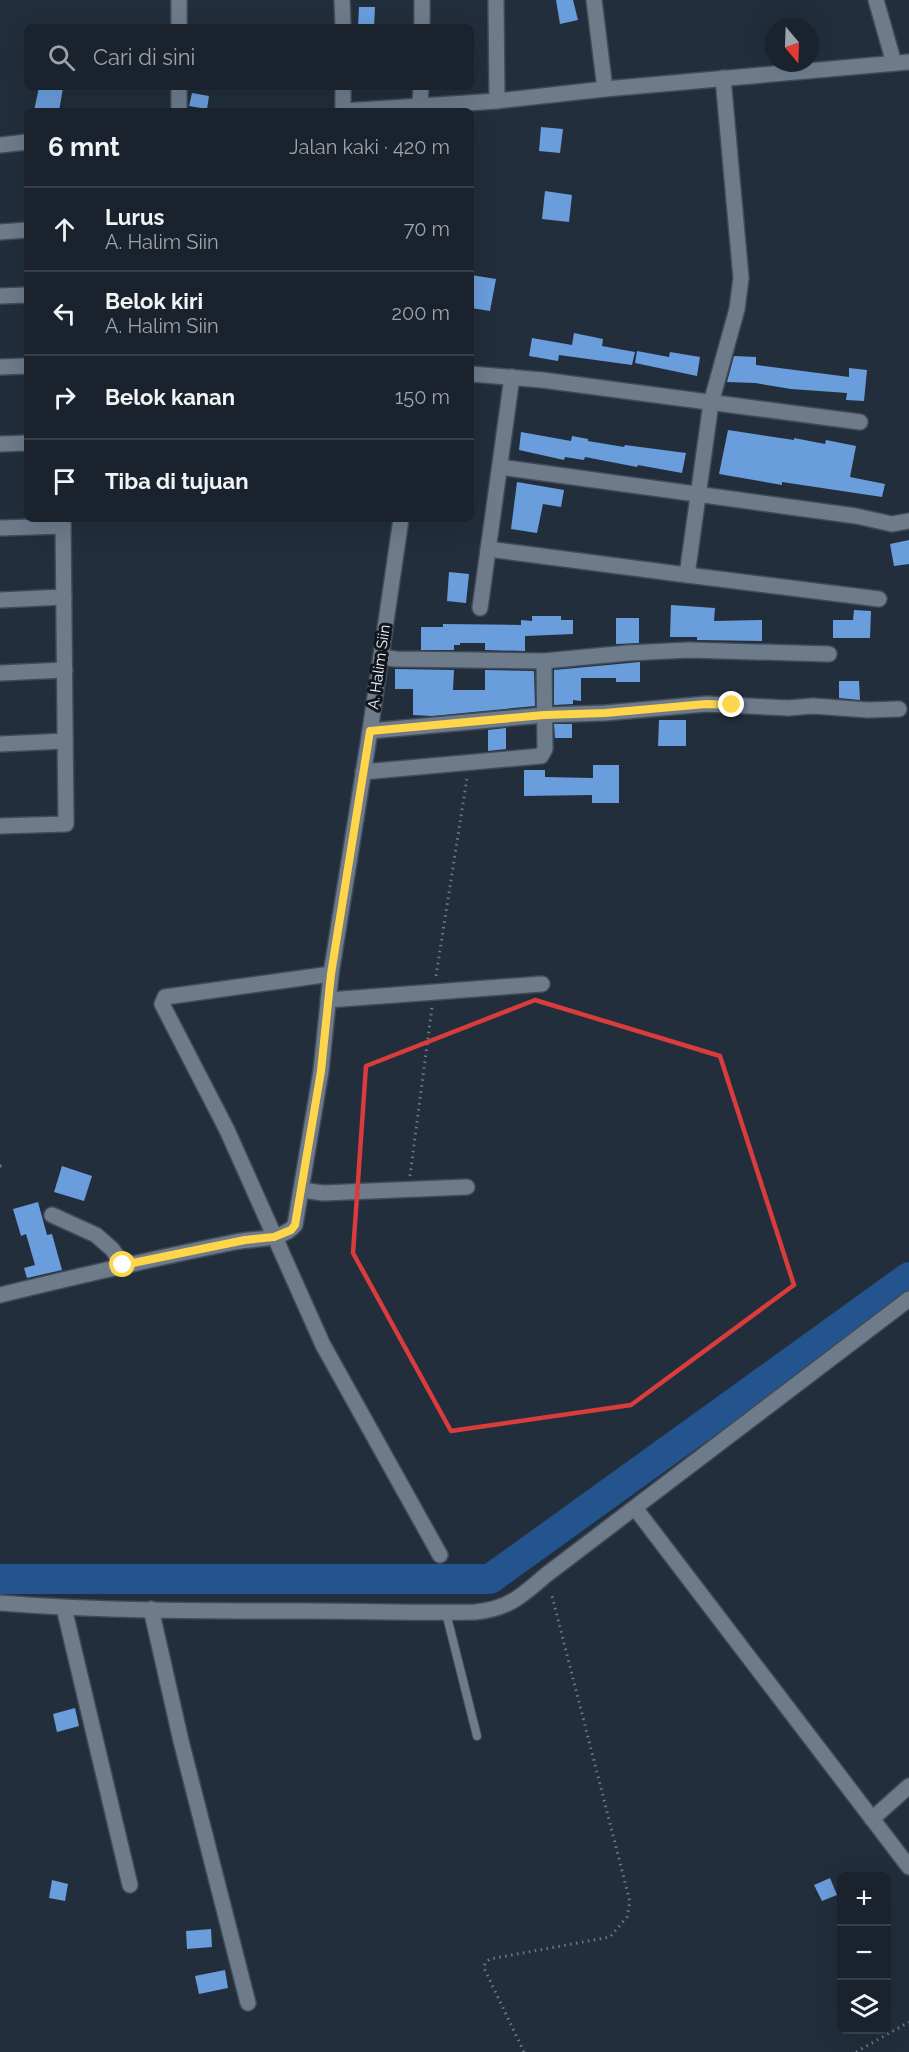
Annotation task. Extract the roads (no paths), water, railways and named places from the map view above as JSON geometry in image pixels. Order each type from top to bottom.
[{"type":"street","points":[[179,0],[179,24]]},
{"type":"street","points":[[342,0],[343,24]]},
{"type":"street","points":[[422,0],[422,24]]},
{"type":"street","points":[[496,0],[497,101]]},
{"type":"street","points":[[594,0],[605,89]]},
{"type":"street","points":[[376,108],[420,104],[458,107],[605,89],[901,63],[876,0]]},
{"type":"street","points":[[687,574],[711,404],[737,309],[741,278],[723,78]]},
{"type":"street","points":[[179,90],[179,108]]},
{"type":"street","points":[[343,90],[343,108]]},
{"type":"street","points":[[420,104],[421,90]]},
{"type":"street","points":[[0,145],[24,142]]},
{"type":"street","points":[[0,232],[24,230]]},
{"type":"street","points":[[0,296],[24,295]]},
{"type":"street","points":[[0,367],[24,366]]},
{"type":"street","points":[[474,374],[542,380],[860,423]]},
{"type":"street","points":[[480,609],[512,377]]},
{"type":"street","points":[[0,444],[24,443]]},
{"type":"street","points":[[500,467],[856,516],[892,524],[909,521]]},
{"type":"street","name":"A. Halim Siin","points":[[274,1237],[291,1230],[312,1192],[331,974],[401,522]]},
{"type":"street","points":[[0,528],[63,523],[66,824],[0,826]]},
{"type":"street","points":[[488,549],[879,599]]},
{"type":"street","points":[[0,600],[64,597]]},
{"type":"street","points":[[381,657],[544,661],[628,652],[689,650],[829,654]]},
{"type":"street","points":[[363,772],[541,756],[545,749],[544,661]]},
{"type":"street","points":[[0,673],[65,670]]},
{"type":"street","points":[[370,731],[544,715],[605,713],[706,704],[788,708],[813,706],[844,709],[899,709]]},
{"type":"street","points":[[0,744],[65,741]]},
{"type":"street","points":[[331,974],[165,997],[162,1004],[226,1130],[323,1345],[440,1555]]},
{"type":"street","points":[[328,1000],[542,984]]},
{"type":"street","points":[[312,1192],[467,1187]]},
{"type":"street","points":[[52,1215],[96,1234],[112,1249],[123,1265]]},
{"type":"street","points":[[0,1295],[123,1265],[245,1240],[274,1237]]},
{"type":"street","points":[[0,1603],[64,1608],[195,1611],[446,1612],[485,1611],[507,1606],[518,1600],[546,1575],[909,1299]]},
{"type":"street","points":[[635,1508],[909,1867]]},
{"type":"street","points":[[64,1608],[130,1885]]},
{"type":"street","points":[[151,1609],[181,1741],[248,2003]]},
{"type":"street","points":[[872,1819],[909,1785]]},
{"type":"lane","points":[[446,1612],[477,1736]]},
{"type":"waterway","points":[[0,1579],[490,1579],[909,1277]]}]
